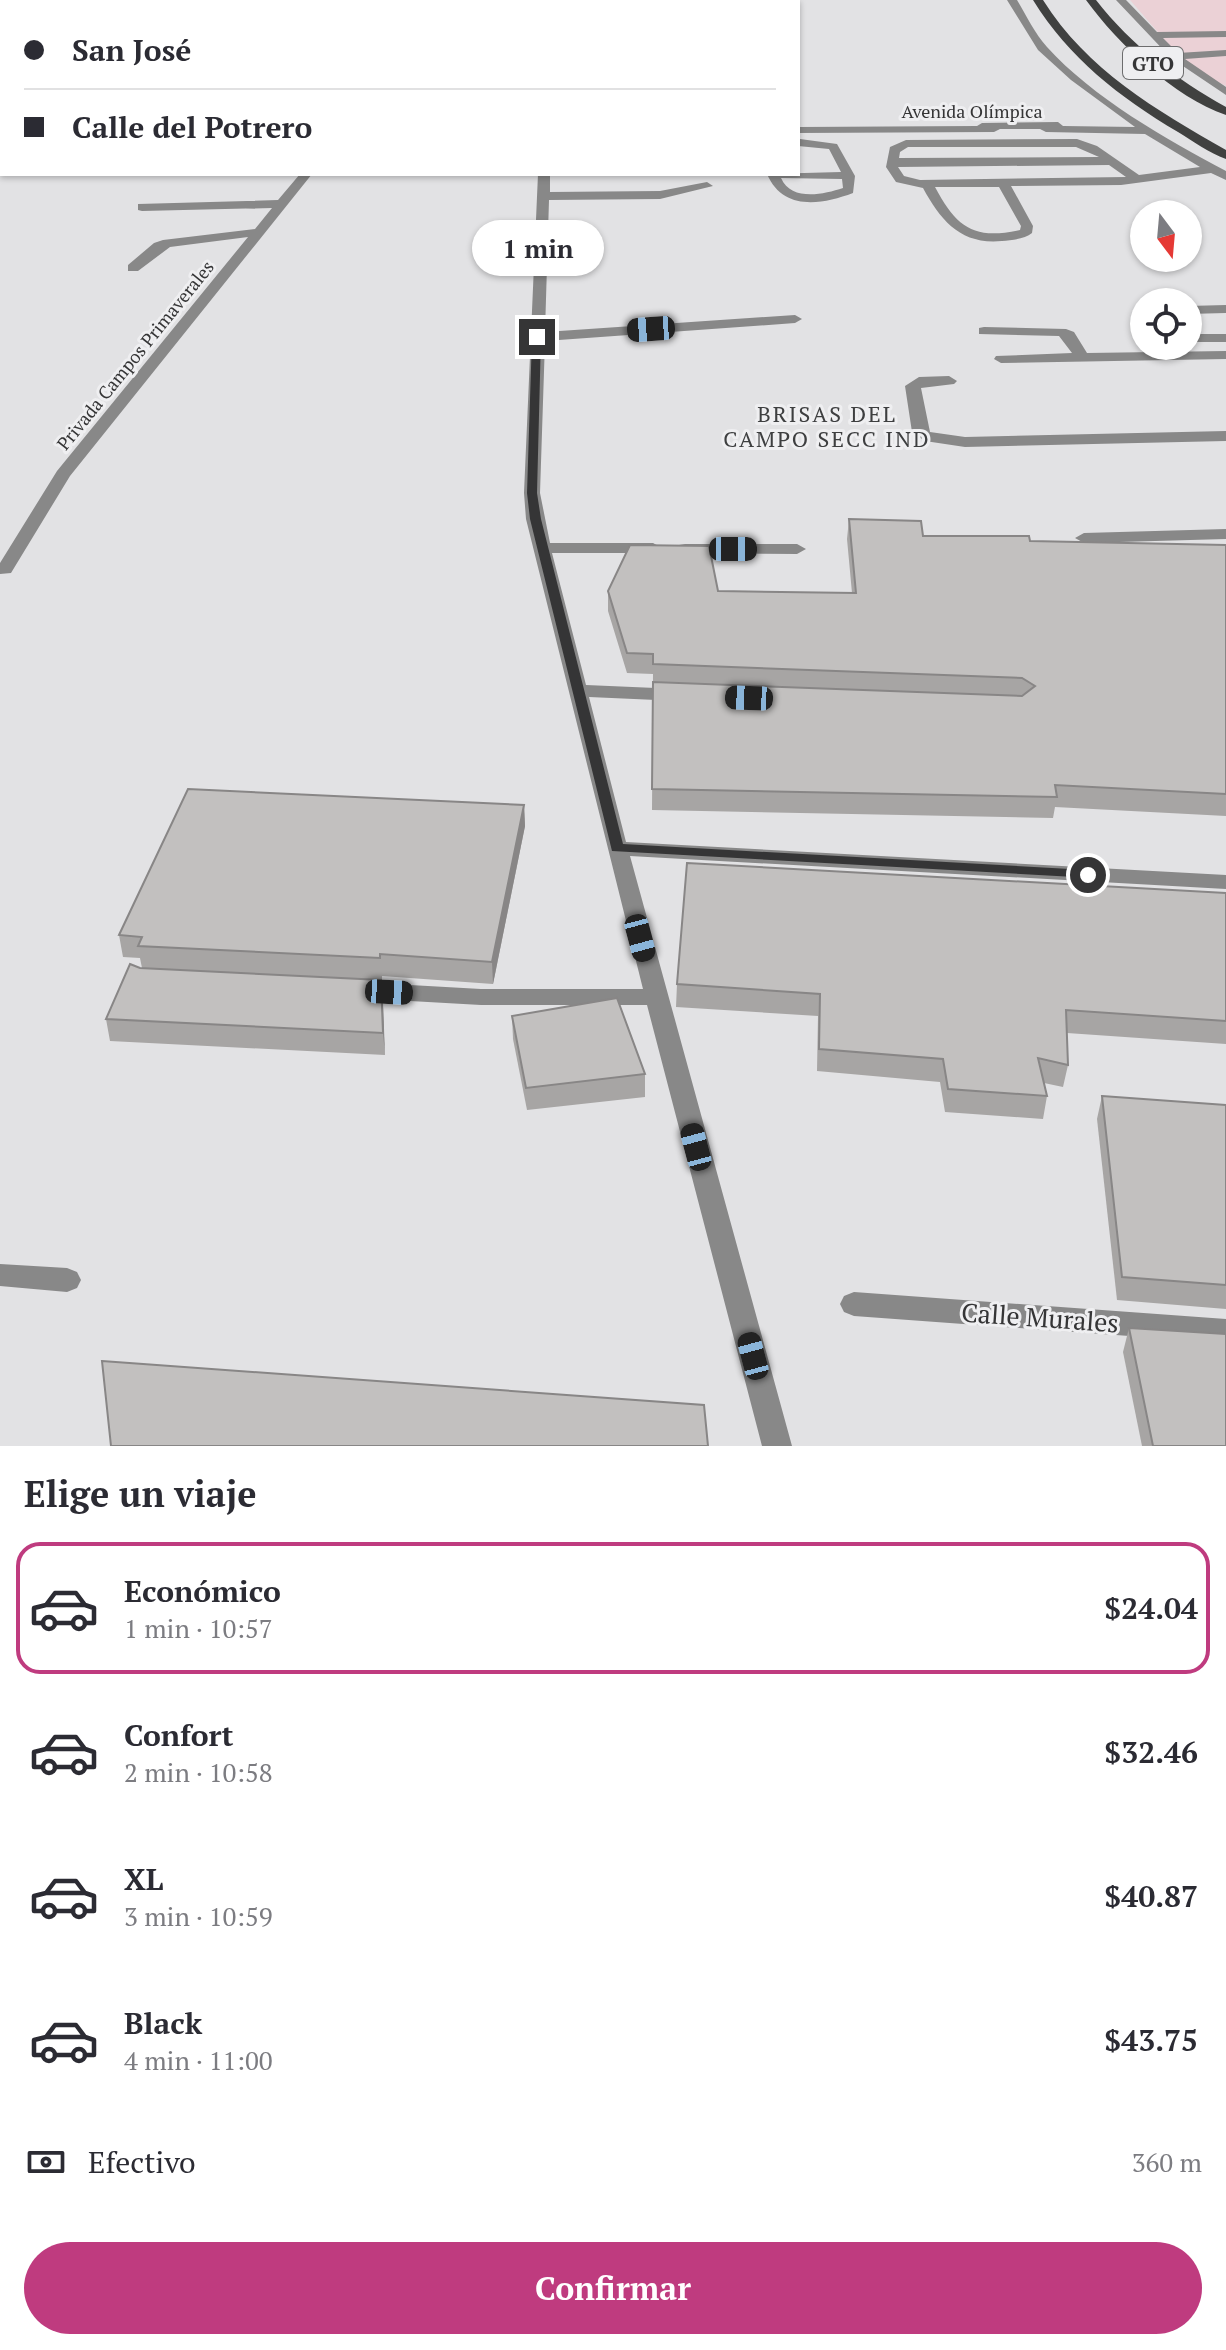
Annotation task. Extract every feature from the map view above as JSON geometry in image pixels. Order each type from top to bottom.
[{"type":"main road","name":"GTO","points":[[1038,0],[1054,26],[1100,71],[1138,101],[1226,155]]},
{"type":"main road","name":"GTO","points":[[1091,0],[1105,19],[1144,57],[1226,112]]},
{"type":"street","points":[[1012,0],[1042,48],[1075,78],[1146,131],[1226,176]]},
{"type":"street","points":[[1121,0],[1175,56],[1226,92]]},
{"type":"street","points":[[1194,34],[1222,53]]},
{"type":"street","points":[[1153,35],[1226,34]]},
{"type":"street","points":[[1175,56],[1222,53]]},
{"type":"street","name":"Avenida Olímpica","points":[[822,133],[1082,125],[1106,122],[1123,113]]},
{"type":"street","name":"Avenida Olímpica","points":[[800,128],[822,133],[1146,131]]},
{"type":"street","points":[[774,176],[782,191],[795,197],[841,195],[849,190],[849,176],[836,149],[822,133],[800,142]]},
{"type":"street","points":[[1137,179],[1093,148],[1077,143],[900,145],[894,150],[892,167],[900,179],[913,184],[1137,179],[1213,169]]},
{"type":"street","points":[[894,162],[1116,164],[1198,161]]},
{"type":"street","points":[[800,175],[849,176]]},
{"type":"street","name":"Privada Campos Primaverales","points":[[3,569],[63,474],[304,176]]},
{"type":"street","points":[[927,184],[939,207],[958,231],[981,236],[1026,233],[1027,226],[1003,183]]},
{"type":"street","points":[[707,186],[660,195],[543,185],[532,493],[617,848],[777,1446]]},
{"type":"street","points":[[142,207],[282,204]]},
{"type":"street","points":[[133,268],[159,246],[168,243],[261,232]]},
{"type":"street","points":[[1202,310],[1226,309]]},
{"type":"street","points":[[537,337],[795,319]]},
{"type":"street","points":[[984,331],[1061,332],[1069,335],[1082,357]]},
{"type":"street","points":[[1202,338],[1226,338]]},
{"type":"street","points":[[1001,359],[1226,355]]},
{"type":"street","points":[[949,381],[919,382],[913,386],[920,432],[936,439],[965,442],[1226,436]]},
{"type":"street","points":[[1084,538],[1226,534]]},
{"type":"street","points":[[543,548],[797,549]]},
{"type":"street","points":[[580,691],[700,696]]},
{"type":"street","points":[[617,848],[1226,882]]},
{"type":"street","points":[[328,989],[481,997],[656,997]]},
{"type":"street","points":[[0,1275],[67,1280]]},
{"type":"street","name":"Calle Murales","points":[[854,1304],[1226,1331]]},
{"type":"shaded area","points":[[1130,0],[1226,0],[1226,86],[1188,67]]},
{"type":"building","points":[[849,519],[921,521],[923,536],[1029,536],[1030,541],[1226,545],[1226,794],[1055,785],[1057,797],[652,789],[653,682],[1022,696],[1035,686],[1022,678],[653,664],[653,654],[627,653],[608,591],[630,545],[709,546],[718,591],[856,593]]},
{"type":"building","points":[[188,789],[524,805],[492,962],[380,954],[380,958],[138,946],[142,937],[119,935]]},
{"type":"building","points":[[687,863],[1226,893],[1226,1021],[1066,1010],[1068,1065],[1038,1058],[1047,1096],[948,1089],[943,1059],[819,1049],[820,994],[677,984]]},
{"type":"building","points":[[130,964],[140,968],[381,980],[383,1033],[106,1019]]},
{"type":"building","points":[[617,998],[645,1074],[526,1088],[512,1016]]},
{"type":"building","points":[[1102,1096],[1226,1105],[1226,1285],[1122,1277]]},
{"type":"building","points":[[1129,1328],[1226,1334],[1226,1446],[1153,1446]]},
{"type":"building","points":[[102,1361],[704,1405],[708,1446],[111,1446]]},
{"type":"district","name":"BRISAS DEL CAMPO SECC IND","points":[[827,426]]},
{"type":"route","points":[[537,337],[532,493],[535,519],[617,848],[1088,875]]}]
